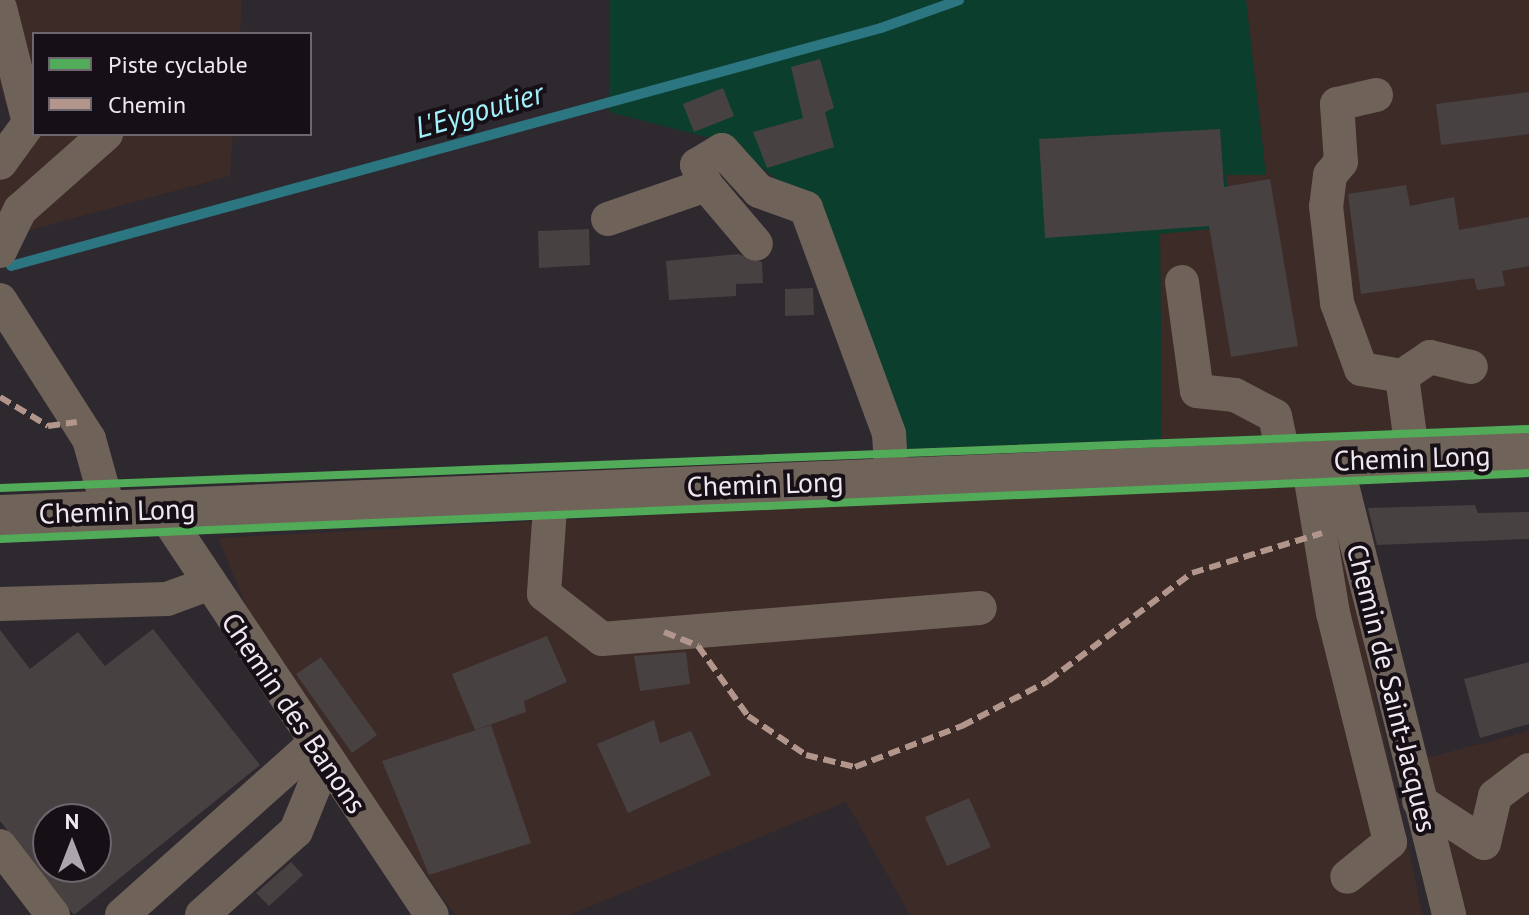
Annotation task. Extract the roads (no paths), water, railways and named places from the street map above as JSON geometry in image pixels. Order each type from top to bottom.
[{"type":"main road","name":"Chemin Long","points":[[0,516],[1529,453]]},
{"type":"street","points":[[0,8],[29,123],[0,163]]},
{"type":"street","points":[[1376,95],[1337,104],[1341,162],[1330,175],[1326,206],[1337,303],[1361,369],[1402,376],[1430,357],[1471,367]]},
{"type":"street","points":[[0,251],[20,210],[104,136]]},
{"type":"street","points":[[756,244],[706,185],[697,165],[722,150],[759,191],[806,208],[889,434],[892,479]]},
{"type":"street","points":[[608,219],[706,185]]},
{"type":"street","points":[[1182,282],[1197,391],[1235,395],[1275,416],[1309,462],[1333,613],[1390,842],[1347,877]]},
{"type":"street","points":[[0,300],[89,439],[109,511]]},
{"type":"street","points":[[1402,376],[1413,458]]},
{"type":"street","name":"Chemin de Saint-Jacques","points":[[1309,462],[1419,801],[1449,915]]},
{"type":"street","points":[[551,493],[544,594],[602,639],[980,608]]},
{"type":"street","name":"Chemin des Banons","points":[[161,509],[319,752],[432,915]]},
{"type":"street","points":[[0,604],[167,599],[208,584]]},
{"type":"street","points":[[122,915],[319,752]]},
{"type":"street","points":[[202,915],[296,831],[319,752]]},
{"type":"street","points":[[1419,801],[1484,843],[1495,796],[1529,770]]},
{"type":"street","points":[[0,846],[53,915]]},
{"type":"waterway","name":"L'Eygoutier","points":[[11,266],[881,28],[959,0]]}]
